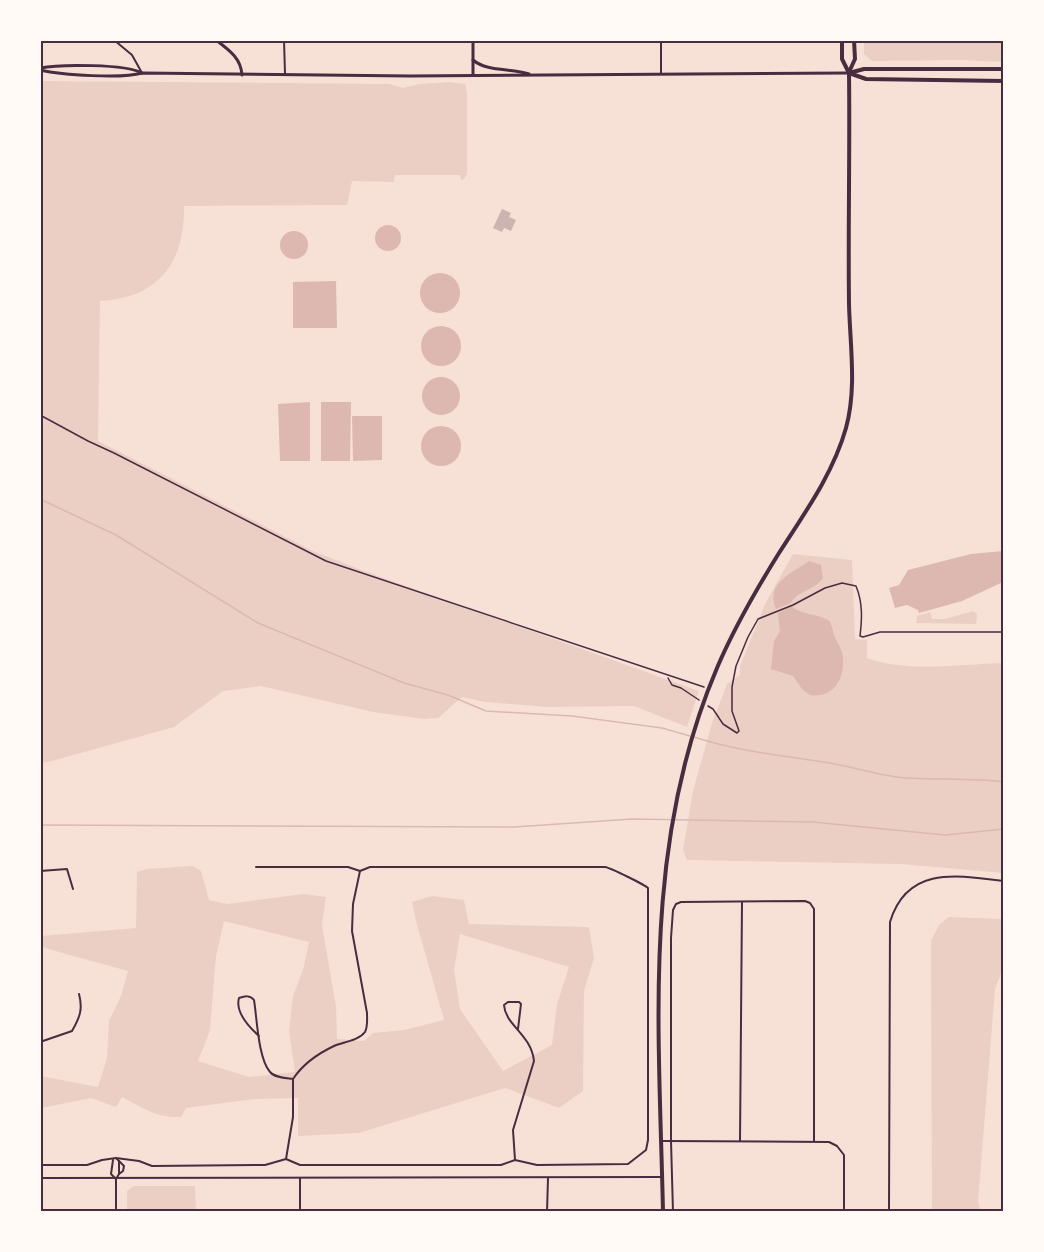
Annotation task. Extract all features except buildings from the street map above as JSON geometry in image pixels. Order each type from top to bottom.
[{"type":"main road","points":[[663,1212],[660,1141],[659,944],[666,857],[677,795],[690,744],[718,666],[756,591],[824,480],[846,428],[852,378],[849,304],[849,73],[843,59],[842,40]]},
{"type":"main road","points":[[849,73],[855,59],[854,40]]},
{"type":"main road","points":[[849,73],[864,69],[1004,69]]},
{"type":"main road","points":[[849,73],[866,80],[1004,81]]},
{"type":"street","points":[[114,40],[132,55],[142,73]]},
{"type":"street","points":[[216,40],[236,56],[242,75]]},
{"type":"street","points":[[284,40],[285,75]]},
{"type":"street","points":[[472,40],[472,75]]},
{"type":"street","points":[[661,40],[661,75]]},
{"type":"street","points":[[472,60],[479,65],[534,75]]},
{"type":"street","points":[[40,69],[105,66],[134,68],[142,73]]},
{"type":"street","points":[[40,69],[66,75],[136,75],[142,73],[242,75],[849,73]]},
{"type":"street","points":[[40,1165],[87,1165],[116,1158],[139,1161],[152,1166],[265,1165],[286,1159],[300,1165],[501,1165],[515,1160],[537,1165],[628,1164],[646,1150],[648,1140],[648,888],[646,885],[632,881],[613,869],[605,867],[370,867],[360,871],[348,867],[256,867]]},
{"type":"street","points":[[40,871],[67,869],[74,889]]},
{"type":"street","points":[[286,1159],[293,1117],[293,1079],[309,1061],[334,1046],[358,1037],[367,1026],[367,1013],[352,931],[353,904],[360,871]]},
{"type":"street","points":[[889,1212],[890,922],[894,910],[913,886],[931,877],[950,876],[1004,881]]},
{"type":"street","points":[[673,1212],[672,938],[673,910],[676,904],[681,902],[805,901],[810,903],[814,909],[814,1142]]},
{"type":"street","points":[[740,1141],[742,902]]},
{"type":"street","points":[[40,1042],[72,1031],[80,1017],[82,1006],[79,994]]},
{"type":"street","points":[[259,1036],[249,1027],[238,1007],[239,998],[245,996],[254,1000],[259,1036],[270,1072],[279,1077],[293,1079]]},
{"type":"street","points":[[515,1160],[513,1130],[534,1061],[533,1050],[505,1013],[504,1005],[508,1002],[521,1004],[518,1029]]},
{"type":"street","points":[[660,1141],[829,1142],[837,1146],[844,1155],[844,1212]]},
{"type":"street","points":[[116,1158],[119,1161],[119,1174],[116,1179],[116,1212]]},
{"type":"street","points":[[116,1158],[112,1160],[111,1174],[116,1179]]},
{"type":"street","points":[[40,1178],[662,1177]]},
{"type":"street","points":[[300,1178],[300,1212]]},
{"type":"street","points":[[547,1212],[548,1178]]},
{"type":"path","points":[[40,415],[326,561],[708,690]]},
{"type":"path","points":[[739,731],[731,702],[736,666],[758,619],[794,605],[825,588],[847,583],[856,586],[862,602],[860,636],[863,637],[880,632],[1004,632]]},
{"type":"path","points":[[666,676],[672,685]]},
{"type":"shaded area","points":[[864,41],[1003,41],[1003,62],[872,61],[864,54]]},
{"type":"shaded area","points":[[40,81],[389,84],[403,88],[449,82],[465,84],[467,92],[467,174],[463,180],[460,175],[395,175],[394,182],[352,181],[347,205],[184,206],[179,244],[164,274],[152,285],[138,293],[100,301],[98,441],[313,551],[699,691],[687,727],[634,706],[548,707],[485,702],[462,697],[438,718],[424,719],[373,712],[261,686],[223,691],[174,727],[41,763]]},
{"type":"shaded area","points":[[388,225],[398,228],[401,238],[398,248],[388,251],[378,248],[375,238],[378,228]]},
{"type":"shaded area","points":[[294,231],[304,235],[308,245],[304,255],[294,259],[284,255],[280,245],[284,235]]},
{"type":"shaded area","points":[[440,273],[454,279],[460,293],[454,307],[440,313],[426,307],[420,293],[426,279]]},
{"type":"shaded area","points":[[336,281],[337,328],[293,328],[293,282]]},
{"type":"shaded area","points":[[441,326],[455,332],[461,346],[455,360],[441,366],[427,360],[421,346],[427,332]]},
{"type":"shaded area","points":[[441,377],[455,382],[460,396],[455,410],[441,415],[427,410],[422,396],[427,382]]},
{"type":"shaded area","points":[[310,402],[310,461],[280,461],[278,404]]},
{"type":"shaded area","points":[[321,402],[351,402],[350,461],[321,461]]},
{"type":"shaded area","points":[[352,416],[382,416],[382,460],[353,461]]},
{"type":"shaded area","points":[[441,426],[455,432],[461,446],[455,460],[441,466],[427,460],[421,446],[427,432]]},
{"type":"shaded area","points":[[1003,551],[1003,582],[962,601],[919,613],[918,610],[907,605],[895,608],[889,588],[899,585],[908,570],[971,554]]},
{"type":"shaded area","points":[[793,554],[852,560],[855,639],[867,640],[867,658],[883,663],[917,666],[1003,663],[1003,873],[900,864],[687,860],[683,850],[693,791],[712,723],[727,684],[740,675],[740,666],[765,604]]},
{"type":"shaded area","points":[[809,561],[821,565],[823,578],[797,596],[791,603],[776,609],[774,592],[777,585]]},
{"type":"shaded area","points":[[792,606],[801,612],[827,619],[830,622],[841,650],[843,669],[838,683],[827,693],[810,695],[802,689],[793,676],[771,669],[774,641],[780,631],[778,613]]},
{"type":"shaded area","points":[[973,611],[977,614],[976,624],[916,623],[917,616],[930,612],[932,619],[945,619]]},
{"type":"shaded area","points":[[192,866],[201,871],[209,900],[227,904],[303,894],[326,897],[322,925],[336,1007],[337,1039],[364,1041],[373,1033],[404,1030],[444,1020],[412,902],[432,896],[464,900],[469,924],[589,927],[594,958],[584,991],[583,1091],[559,1108],[505,1088],[359,1133],[298,1136],[298,1098],[254,1099],[186,1108],[181,1117],[157,1114],[122,1097],[116,1107],[91,1098],[41,1108],[40,1076],[98,1087],[107,1058],[109,1021],[121,996],[128,971],[41,947],[41,936],[136,928],[137,872],[146,869]],"holes":[[[224,921],[309,942],[303,970],[293,996],[289,1031],[295,1072],[249,1077],[198,1061],[210,1030],[216,956]],[[460,934],[569,967],[557,1004],[552,1045],[503,1071],[460,1009],[454,970]]]},
{"type":"shaded area","points":[[949,917],[1003,919],[1003,968],[995,989],[978,1202],[981,1211],[932,1211],[931,941],[939,925]]},
{"type":"shaded area","points":[[134,1186],[195,1186],[196,1211],[127,1211],[127,1191]]},
{"type":"waterway","points":[[40,499],[116,535],[258,623],[404,683],[448,695],[486,711],[572,716],[662,728],[690,736]]},
{"type":"waterway","points":[[694,737],[746,750],[898,777],[1004,782]]},
{"type":"waterway","points":[[40,825],[514,827],[632,819],[813,822],[945,835],[1004,829]]}]
